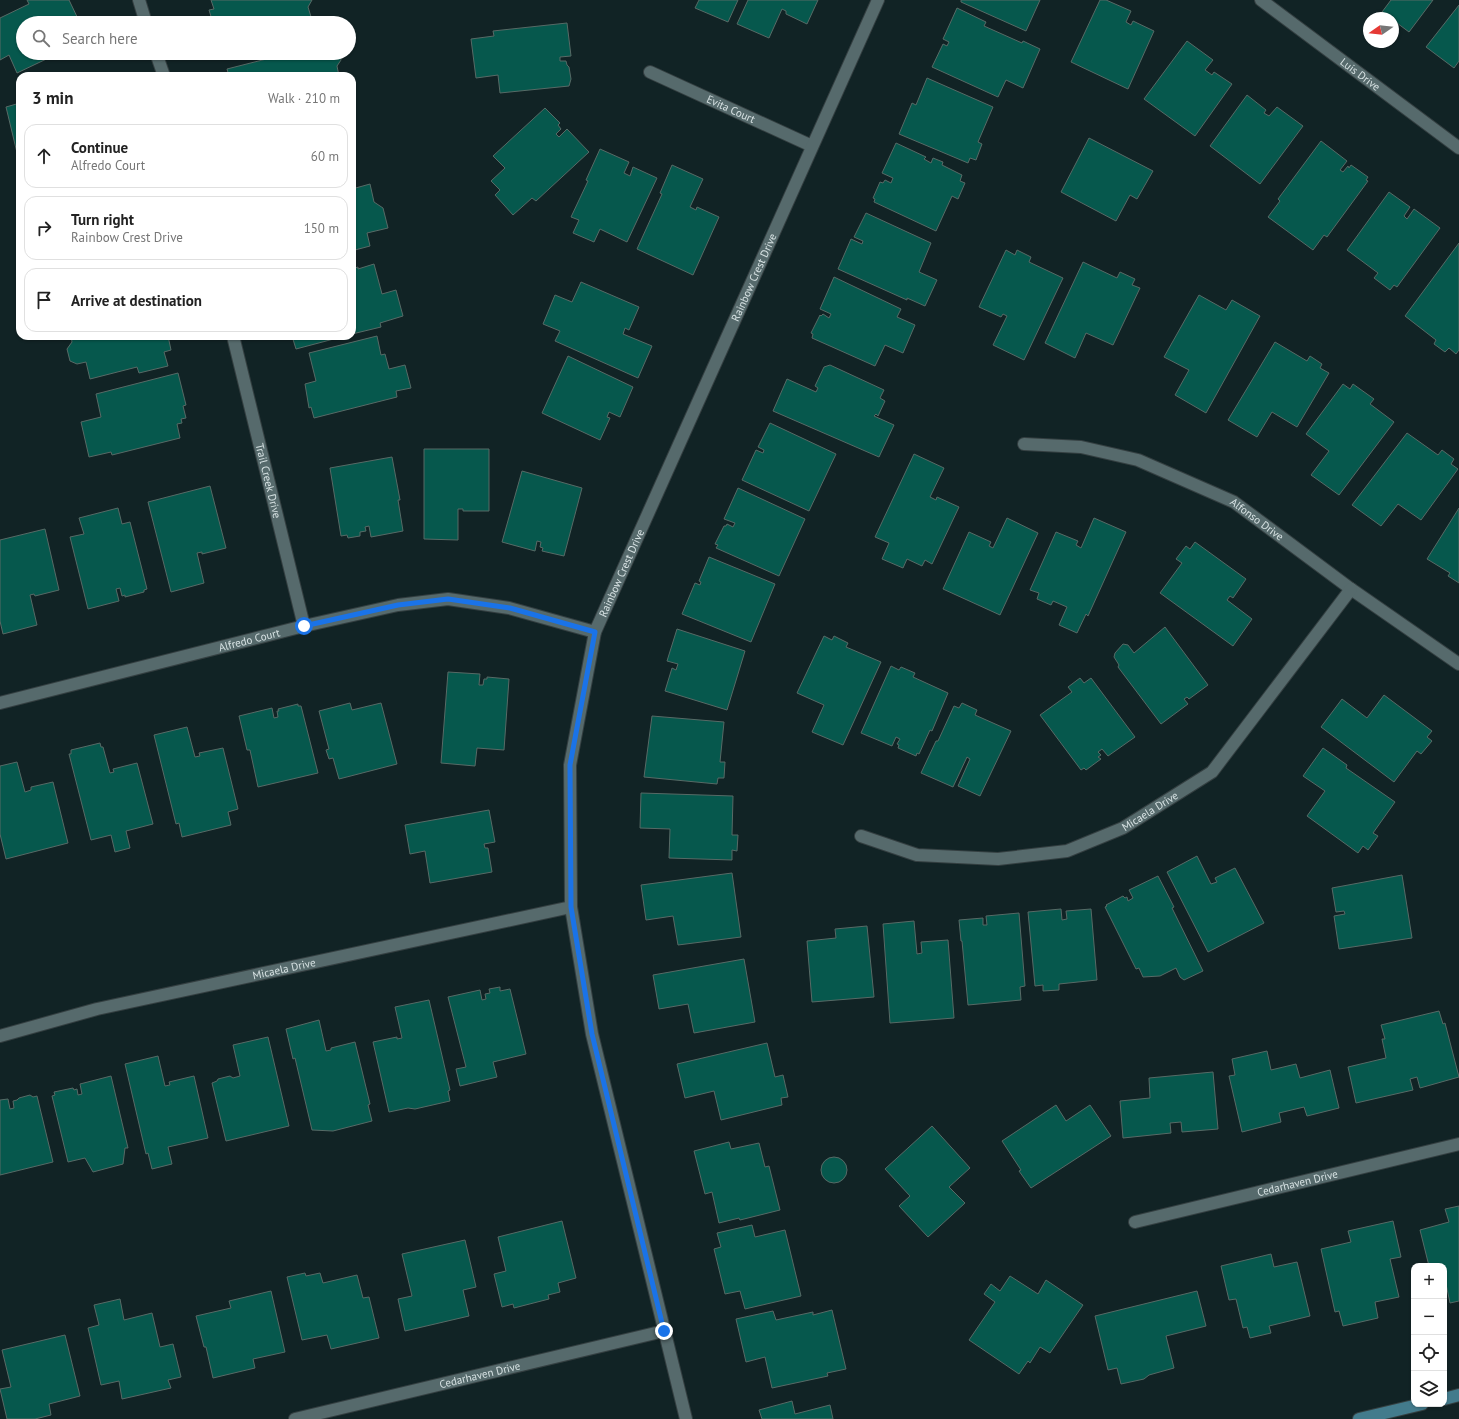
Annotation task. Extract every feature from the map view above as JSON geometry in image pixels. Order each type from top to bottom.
[{"type":"street","points":[[139,0],[144,16]]},
{"type":"street","name":"Rainbow Crest Drive","points":[[686,1419],[592,1034],[571,907],[570,765],[595,632],[878,0]]},
{"type":"street","name":"Luis Drive","points":[[1261,0],[1459,148]]},
{"type":"street","points":[[158,60],[163,72]]},
{"type":"street","name":"Evita Court","points":[[650,72],[812,146]]},
{"type":"street","name":"Trail Creek Drive","points":[[234,340],[304,626]]},
{"type":"street","name":"Alfonso Drive","points":[[1024,444],[1081,447],[1138,460],[1234,502],[1351,589],[1459,664]]},
{"type":"street","name":"Micaela Drive","points":[[861,836],[917,855],[998,859],[1067,851],[1123,828],[1212,772],[1351,589]]},
{"type":"street","name":"Alfredo Court","points":[[0,703],[304,626],[398,605],[448,599],[510,608],[595,632]]},
{"type":"street","name":"Micaela Drive","points":[[0,1036],[97,1009],[571,907]]},
{"type":"street","name":"Cedarhaven Drive","points":[[1135,1222],[1459,1144]]},
{"type":"street","name":"Cedarhaven Drive","points":[[295,1419],[664,1331]]},
{"type":"street","points":[[1447,1398],[1459,1395]]},
{"type":"street","points":[[1359,1419],[1411,1407]]},
{"type":"building","points":[[27,0],[69,0],[77,16],[16,16],[16,60],[44,60],[17,72],[9,55],[0,60],[0,18],[29,4]]},
{"type":"building","points":[[211,0],[312,0],[308,7],[311,16],[211,16],[209,10],[214,9]]},
{"type":"building","points":[[699,0],[738,0],[728,22],[695,8]]},
{"type":"building","points":[[748,0],[818,0],[807,24],[786,14],[786,11],[782,9],[769,38],[737,24]]},
{"type":"building","points":[[961,0],[1040,0],[1026,31],[961,2]]},
{"type":"building","points":[[1100,0],[1106,0],[1131,11],[1126,22],[1131,25],[1133,21],[1154,31],[1128,89],[1071,62]]},
{"type":"building","points":[[1391,0],[1433,0],[1409,32],[1399,24],[1399,12],[1382,12]]},
{"type":"building","points":[[1459,5],[1459,61],[1454,68],[1426,47]]},
{"type":"building","points":[[957,8],[986,22],[984,26],[1022,43],[1023,41],[1040,49],[1023,88],[1006,80],[998,97],[932,67],[943,44],[947,46],[949,42],[943,39]]},
{"type":"building","points":[[567,23],[571,56],[560,57],[560,61],[566,61],[569,67],[571,79],[569,86],[500,93],[498,75],[476,78],[471,39],[494,36],[493,31]]},
{"type":"building","points":[[1187,41],[1213,60],[1205,70],[1212,75],[1214,72],[1232,84],[1195,136],[1144,99]]},
{"type":"building","points":[[262,60],[341,60],[337,66],[338,72],[228,72],[227,69]]},
{"type":"building","points":[[927,78],[993,107],[978,142],[982,144],[976,160],[970,158],[968,163],[899,134],[912,103],[916,105]]},
{"type":"building","points":[[1247,95],[1266,110],[1264,113],[1269,116],[1277,107],[1303,126],[1260,184],[1210,146]]},
{"type":"building","points":[[16,104],[16,149],[6,107]]},
{"type":"building","points":[[545,108],[560,123],[558,125],[561,129],[556,134],[559,137],[567,129],[589,152],[536,201],[532,198],[513,215],[495,195],[500,190],[491,181],[505,168],[493,156]]},
{"type":"building","points":[[1089,138],[1153,171],[1137,199],[1130,195],[1116,221],[1061,192]]},
{"type":"building","points":[[1321,141],[1347,161],[1340,170],[1343,172],[1348,166],[1349,168],[1351,165],[1368,177],[1366,180],[1368,181],[1327,237],[1324,235],[1313,250],[1268,217],[1280,201],[1278,199]]},
{"type":"building","points":[[896,143],[926,157],[924,159],[931,163],[933,158],[943,162],[942,165],[962,175],[960,181],[965,183],[958,199],[952,196],[936,231],[874,202],[875,199],[873,198],[880,182],[883,183],[885,180],[891,183],[893,178],[882,173]]},
{"type":"building","points":[[600,149],[629,162],[624,173],[630,176],[633,167],[657,178],[627,242],[600,229],[594,242],[573,233],[579,220],[571,217],[588,181],[586,180]]},
{"type":"building","points":[[672,165],[703,179],[690,207],[696,210],[697,207],[719,217],[693,275],[637,249],[662,194],[660,193]]},
{"type":"building","points":[[370,184],[374,202],[383,208],[388,228],[367,233],[370,246],[356,250],[356,188]]},
{"type":"building","points":[[1389,192],[1410,207],[1404,216],[1407,219],[1414,209],[1440,228],[1397,287],[1394,285],[1390,290],[1374,278],[1378,273],[1347,250]]},
{"type":"building","points":[[866,213],[931,243],[919,272],[937,280],[925,306],[907,298],[907,300],[838,269],[851,239],[862,244],[863,241],[854,237]]},
{"type":"building","points":[[1459,243],[1459,350],[1456,354],[1449,348],[1445,352],[1434,344],[1436,340],[1405,316]]},
{"type":"building","points":[[1006,250],[1015,255],[1017,250],[1031,257],[1029,262],[1063,278],[1024,360],[993,345],[1007,316],[1003,314],[1001,317],[979,307]]},
{"type":"building","points":[[1083,262],[1117,278],[1120,272],[1135,279],[1132,285],[1140,288],[1113,345],[1086,333],[1075,358],[1045,343]]},
{"type":"building","points":[[374,264],[382,294],[396,290],[403,316],[380,323],[381,327],[356,333],[356,268],[358,267],[358,269]]},
{"type":"building","points":[[834,277],[901,309],[897,317],[915,325],[903,353],[885,345],[875,366],[812,338],[813,334],[811,333],[820,315],[821,316],[823,314],[829,318],[831,314],[820,309]]},
{"type":"building","points":[[581,282],[639,307],[629,330],[625,328],[623,334],[652,346],[638,378],[555,341],[560,331],[543,324],[555,295],[572,302]]},
{"type":"building","points":[[1199,295],[1226,310],[1232,300],[1260,316],[1206,413],[1175,395],[1189,370],[1164,357]]},
{"type":"building","points":[[377,336],[381,355],[385,354],[389,369],[405,365],[411,388],[396,391],[397,397],[314,418],[311,407],[309,408],[305,384],[316,381],[309,353]]},
{"type":"building","points":[[72,340],[169,340],[171,350],[164,352],[168,366],[139,373],[137,367],[90,379],[86,362],[77,364],[70,361],[67,349],[72,342]]},
{"type":"building","points":[[293,340],[330,340],[296,349]]},
{"type":"building","points":[[1275,342],[1307,361],[1310,356],[1322,364],[1320,368],[1329,373],[1297,427],[1272,412],[1257,437],[1228,420]]},
{"type":"building","points":[[568,356],[633,387],[620,417],[609,412],[607,417],[610,418],[600,440],[542,413]]},
{"type":"building","points":[[830,365],[884,390],[880,398],[885,401],[878,416],[876,414],[874,416],[894,425],[879,457],[773,411],[787,379],[816,392],[818,388],[815,386],[824,367]]},
{"type":"building","points":[[178,373],[186,405],[183,406],[186,418],[181,419],[182,423],[177,424],[180,438],[112,455],[111,452],[89,457],[81,422],[101,417],[96,394]]},
{"type":"building","points":[[1343,384],[1350,389],[1353,384],[1374,399],[1370,404],[1394,422],[1339,495],[1311,475],[1329,451],[1306,434]]},
{"type":"building","points":[[770,423],[836,454],[809,511],[742,480],[756,450],[763,453],[764,450],[758,447]]},
{"type":"building","points":[[1407,433],[1438,455],[1442,450],[1454,459],[1451,464],[1458,469],[1421,520],[1398,504],[1381,526],[1352,505]]},
{"type":"building","points":[[424,449],[489,449],[489,511],[463,511],[463,509],[458,509],[458,540],[424,539]]},
{"type":"building","points":[[914,454],[944,468],[930,497],[936,500],[937,497],[959,507],[932,564],[925,560],[922,566],[907,559],[903,568],[882,559],[889,543],[875,537]]},
{"type":"building","points":[[392,457],[400,500],[398,500],[403,531],[371,537],[369,526],[365,527],[366,531],[360,532],[360,536],[348,538],[347,535],[341,536],[330,468]]},
{"type":"building","points":[[522,471],[582,488],[564,556],[542,551],[543,548],[540,547],[541,542],[537,541],[535,551],[502,542]]},
{"type":"building","points":[[210,486],[226,548],[202,554],[202,552],[197,553],[204,583],[171,592],[148,502]]},
{"type":"building","points":[[738,488],[805,519],[779,576],[716,548],[718,545],[715,544],[724,526],[727,524],[733,527],[735,523],[724,519]]},
{"type":"building","points":[[118,508],[122,524],[130,522],[147,589],[144,590],[144,592],[125,597],[125,595],[122,596],[120,588],[116,589],[119,601],[88,609],[70,537],[84,534],[79,518]]},
{"type":"building","points":[[1459,508],[1459,583],[1448,576],[1450,573],[1427,559]]},
{"type":"building","points":[[1007,518],[1038,533],[1000,615],[943,589],[969,532],[991,542],[989,546],[993,548]]},
{"type":"building","points":[[1094,518],[1126,532],[1088,616],[1086,614],[1077,633],[1059,625],[1067,607],[1053,601],[1051,605],[1037,599],[1039,593],[1030,590],[1056,532],[1078,541],[1076,545],[1081,548]]},
{"type":"building","points":[[45,529],[59,590],[35,596],[34,594],[30,595],[37,625],[3,634],[0,621],[0,540]]},
{"type":"building","points":[[1195,542],[1246,579],[1233,598],[1230,596],[1227,600],[1252,619],[1233,646],[1160,593],[1182,563],[1176,559],[1186,546],[1190,549]]},
{"type":"building","points":[[709,557],[775,584],[751,642],[682,614],[695,583],[700,585],[701,582],[699,581]]},
{"type":"building","points":[[1165,627],[1208,685],[1189,699],[1187,697],[1184,699],[1188,704],[1161,724],[1118,667],[1119,665],[1114,657],[1115,653],[1123,644],[1128,645],[1134,653]]},
{"type":"building","points":[[677,629],[745,651],[727,710],[665,691],[672,668],[676,670],[678,664],[667,661]]},
{"type":"building","points":[[824,636],[832,640],[834,636],[848,643],[846,647],[881,662],[843,745],[812,732],[824,705],[797,693]]},
{"type":"building","points":[[891,666],[899,670],[901,667],[915,673],[913,677],[948,693],[932,731],[930,730],[919,754],[917,753],[916,756],[898,748],[899,745],[897,744],[900,739],[896,737],[892,746],[861,733]]},
{"type":"building","points":[[448,672],[480,674],[479,685],[483,685],[484,679],[487,679],[487,677],[509,679],[504,750],[477,748],[475,766],[441,763]]},
{"type":"building","points":[[1080,678],[1084,683],[1091,678],[1135,737],[1108,756],[1102,749],[1098,752],[1101,755],[1098,757],[1101,759],[1086,770],[1084,768],[1081,770],[1040,715],[1072,692],[1068,687]]},
{"type":"building","points":[[1384,695],[1432,731],[1427,737],[1432,741],[1421,754],[1417,751],[1394,782],[1321,727],[1342,699],[1367,718]]},
{"type":"building","points":[[350,703],[352,710],[381,703],[397,764],[339,779],[333,758],[329,759],[326,750],[329,749],[319,711]]},
{"type":"building","points":[[962,703],[977,710],[975,715],[1011,731],[980,796],[958,786],[970,759],[967,757],[953,787],[921,773],[954,706],[959,708]]},
{"type":"building","points":[[298,704],[298,706],[301,706],[318,773],[258,787],[250,750],[247,750],[239,716],[272,708],[274,718],[278,717],[278,709]]},
{"type":"building","points":[[652,716],[724,722],[720,762],[725,762],[724,778],[718,778],[717,784],[644,777]]},
{"type":"building","points":[[187,727],[195,757],[200,756],[199,753],[223,748],[238,809],[228,812],[231,825],[182,837],[179,823],[176,824],[154,735]]},
{"type":"building","points":[[100,743],[101,747],[103,747],[110,773],[114,772],[113,769],[137,763],[153,824],[126,831],[130,848],[115,852],[111,835],[91,840],[69,754],[71,754],[71,750]]},
{"type":"building","points":[[1323,748],[1347,765],[1346,768],[1395,802],[1373,833],[1378,836],[1368,850],[1363,846],[1358,853],[1307,816],[1325,791],[1303,776]]},
{"type":"building","points":[[17,762],[25,792],[31,790],[31,787],[53,782],[68,843],[6,859],[0,834],[0,766]]},
{"type":"building","points":[[641,793],[733,796],[732,835],[738,835],[737,851],[732,850],[732,860],[669,858],[670,829],[640,828]]},
{"type":"building","points":[[489,810],[495,842],[484,844],[485,848],[488,848],[492,872],[430,883],[425,851],[410,854],[405,825]]},
{"type":"building","points":[[1197,856],[1211,884],[1217,882],[1215,878],[1235,868],[1264,923],[1208,952],[1167,872]]},
{"type":"building","points":[[732,873],[741,937],[678,945],[673,916],[646,920],[641,885]]},
{"type":"building","points":[[1402,875],[1412,938],[1339,949],[1334,916],[1345,914],[1344,911],[1336,912],[1332,888]]},
{"type":"building","points":[[1158,876],[1203,971],[1184,980],[1180,977],[1176,968],[1160,976],[1143,977],[1139,968],[1136,969],[1105,907],[1123,896],[1125,898],[1127,897],[1128,901],[1133,898],[1129,890]]},
{"type":"building","points":[[1061,909],[1062,920],[1067,919],[1066,911],[1091,909],[1097,980],[1059,984],[1059,990],[1043,991],[1043,985],[1035,986],[1028,912]]},
{"type":"building","points":[[1019,913],[1025,986],[1020,987],[1021,1000],[968,1005],[959,920],[983,918],[983,925],[987,925],[986,916]]},
{"type":"building","points":[[914,921],[917,954],[922,953],[921,942],[948,940],[954,1018],[890,1023],[883,924]]},
{"type":"building","points":[[867,926],[874,997],[812,1002],[807,941],[836,938],[835,929]]},
{"type":"building","points":[[744,959],[755,1022],[694,1033],[688,1004],[659,1009],[653,975]]},
{"type":"building","points":[[500,987],[500,991],[510,989],[526,1054],[493,1062],[497,1077],[460,1086],[456,1069],[466,1067],[448,997],[480,990],[482,1000],[486,999],[485,994],[490,993],[489,989]]},
{"type":"building","points":[[429,1000],[450,1090],[448,1091],[450,1101],[415,1109],[408,1108],[389,1112],[373,1042],[397,1037],[397,1039],[402,1038],[395,1007]]},
{"type":"building","points":[[1439,1011],[1443,1024],[1445,1023],[1459,1077],[1420,1088],[1417,1077],[1410,1079],[1413,1090],[1356,1103],[1348,1067],[1386,1058],[1382,1039],[1385,1039],[1381,1025]]},
{"type":"building","points":[[319,1020],[326,1051],[331,1050],[331,1048],[355,1042],[370,1104],[368,1105],[372,1121],[333,1131],[312,1130],[295,1058],[293,1059],[286,1029]]},
{"type":"building","points":[[268,1037],[289,1126],[226,1141],[212,1083],[218,1079],[230,1076],[233,1078],[240,1076],[233,1045]]},
{"type":"building","points":[[767,1043],[775,1077],[783,1075],[788,1097],[781,1098],[782,1105],[721,1120],[714,1091],[685,1098],[677,1064]]},
{"type":"building","points":[[1267,1051],[1271,1070],[1296,1064],[1300,1078],[1330,1070],[1339,1108],[1307,1116],[1304,1107],[1279,1113],[1281,1122],[1242,1132],[1229,1076],[1235,1075],[1232,1059]]},
{"type":"building","points":[[158,1056],[165,1086],[170,1085],[169,1082],[194,1076],[208,1138],[168,1147],[172,1164],[152,1169],[148,1153],[146,1154],[125,1064]]},
{"type":"building","points":[[1213,1072],[1218,1129],[1182,1132],[1181,1122],[1170,1123],[1171,1133],[1123,1138],[1120,1101],[1150,1098],[1149,1078]]},
{"type":"building","points":[[111,1076],[128,1148],[125,1148],[123,1164],[93,1172],[85,1158],[68,1162],[52,1096],[55,1095],[54,1092],[73,1088],[74,1090],[77,1089],[78,1095],[82,1094],[80,1084]]},
{"type":"building","points":[[30,1095],[33,1097],[37,1096],[53,1162],[0,1175],[0,1100],[8,1099],[10,1109],[14,1108],[13,1101]]},
{"type":"building","points":[[1056,1105],[1066,1121],[1090,1105],[1111,1136],[1031,1188],[1019,1171],[1021,1170],[1002,1141]]},
{"type":"building","points":[[932,1126],[970,1168],[949,1187],[965,1203],[928,1237],[899,1206],[910,1196],[885,1169]]},
{"type":"building","points":[[729,1142],[731,1149],[759,1143],[765,1167],[769,1166],[780,1210],[740,1220],[739,1218],[719,1223],[712,1192],[705,1194],[694,1151]]},
{"type":"building","points":[[834,1157],[843,1161],[847,1170],[843,1179],[834,1183],[825,1179],[821,1170],[825,1161]]},
{"type":"building","points":[[1459,1206],[1459,1301],[1450,1303],[1447,1289],[1447,1263],[1428,1263],[1420,1230],[1449,1222],[1445,1209]]},
{"type":"building","points":[[562,1221],[576,1278],[558,1283],[560,1292],[548,1295],[549,1299],[514,1308],[513,1304],[502,1307],[494,1274],[506,1271],[498,1237]]},
{"type":"building","points":[[1393,1221],[1401,1257],[1390,1259],[1399,1297],[1375,1302],[1378,1318],[1343,1326],[1339,1311],[1335,1312],[1321,1249],[1351,1242],[1348,1231]]},
{"type":"building","points":[[752,1225],[755,1237],[785,1230],[801,1296],[745,1309],[740,1291],[725,1294],[714,1249],[721,1247],[717,1233]]},
{"type":"building","points":[[465,1240],[476,1287],[463,1290],[469,1316],[405,1331],[398,1299],[412,1296],[402,1254]]},
{"type":"building","points":[[1271,1254],[1274,1267],[1297,1262],[1310,1316],[1269,1326],[1271,1333],[1250,1338],[1247,1327],[1243,1328],[1236,1299],[1229,1300],[1221,1266]]},
{"type":"building","points":[[305,1273],[306,1276],[320,1273],[323,1283],[357,1275],[363,1298],[369,1297],[379,1338],[331,1349],[327,1335],[302,1340],[287,1277]]},
{"type":"building","points":[[1010,1276],[1038,1294],[1046,1280],[1083,1305],[1050,1353],[1040,1347],[1030,1363],[1028,1361],[1019,1374],[969,1340],[995,1302],[984,1294],[991,1284],[1000,1291]]},
{"type":"building","points":[[271,1291],[285,1352],[253,1359],[255,1368],[213,1378],[206,1347],[204,1347],[196,1316],[231,1308],[229,1301]]},
{"type":"building","points":[[1197,1291],[1206,1326],[1166,1336],[1174,1368],[1149,1375],[1144,1379],[1121,1384],[1117,1368],[1108,1370],[1095,1316]]},
{"type":"building","points":[[120,1299],[124,1320],[152,1313],[160,1347],[173,1344],[181,1377],[168,1380],[171,1388],[122,1399],[119,1381],[101,1385],[88,1328],[99,1325],[94,1305]]},
{"type":"building","points":[[832,1310],[846,1369],[827,1373],[828,1376],[772,1388],[765,1357],[746,1362],[736,1319],[773,1311],[776,1320],[813,1312],[813,1315]]},
{"type":"building","points":[[65,1335],[80,1396],[49,1404],[51,1415],[35,1419],[7,1419],[0,1389],[11,1387],[2,1350]]},
{"type":"building","points":[[792,1401],[795,1414],[830,1405],[833,1419],[762,1419],[759,1410]]},
{"type":"route","points":[[304,626],[398,605],[448,599],[510,608],[595,632],[570,765],[571,907],[592,1034],[664,1331]]}]
